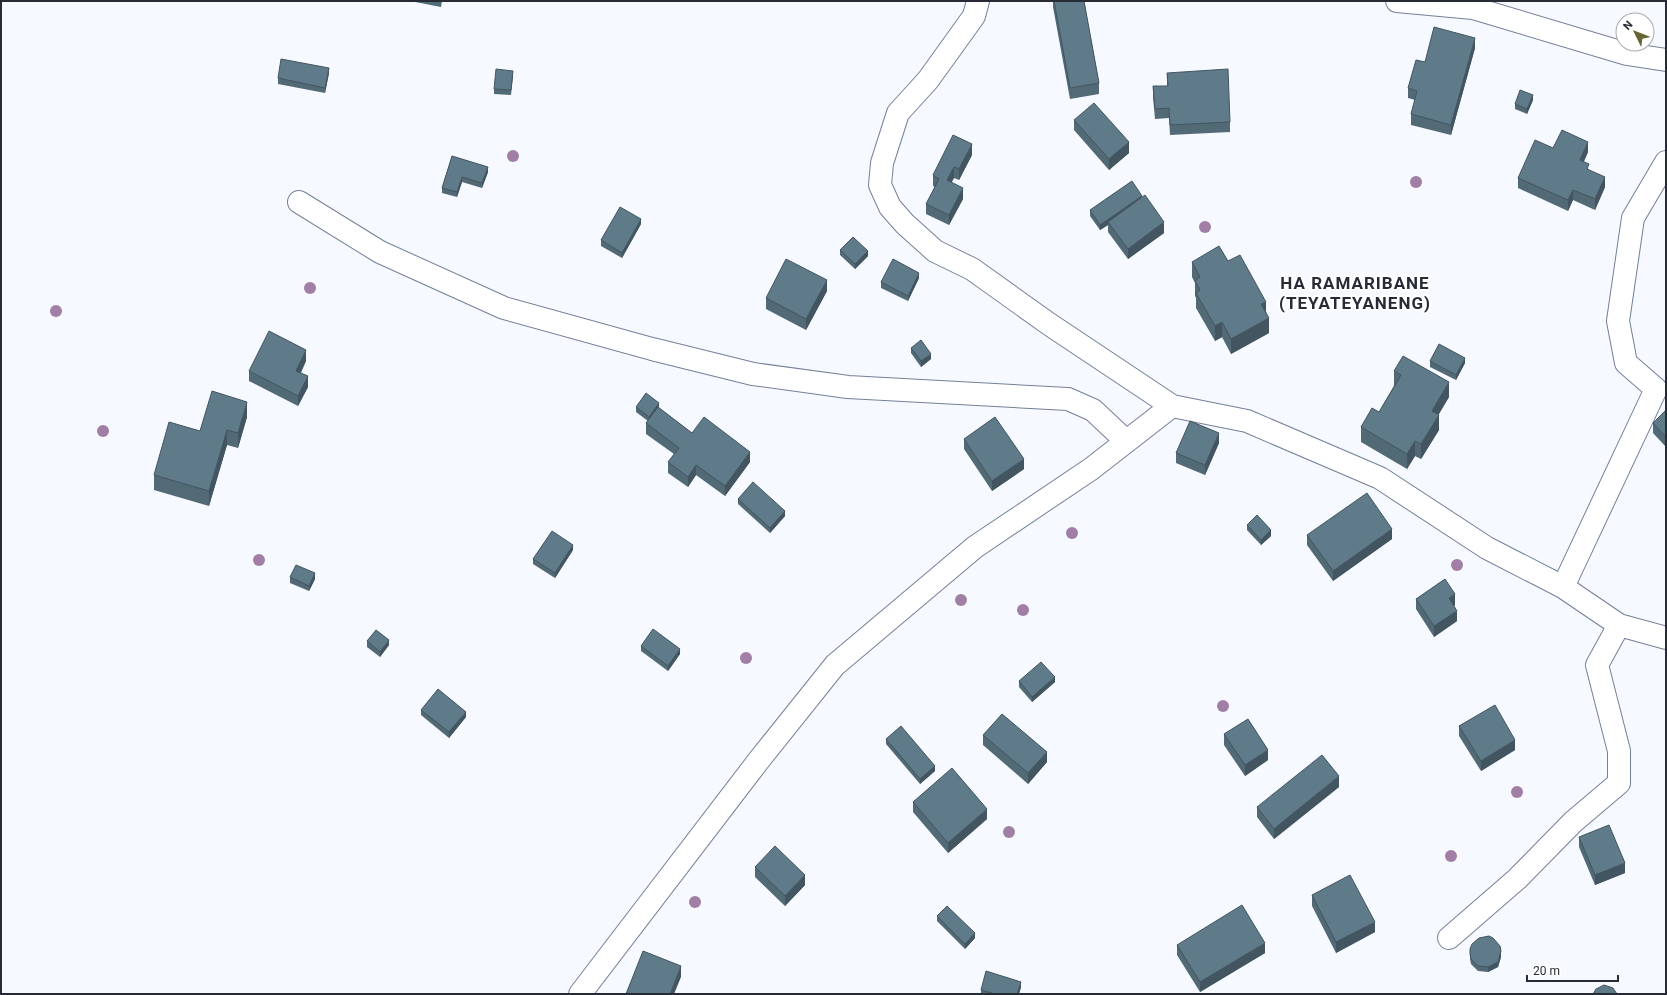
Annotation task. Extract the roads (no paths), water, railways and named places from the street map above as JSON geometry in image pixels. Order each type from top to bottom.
[{"type":"street","points":[[978,1],[974,16],[928,80],[898,113],[882,163],[880,185],[890,206],[905,224],[935,251],[972,269],[1049,324],[1172,406],[1247,421],[1380,478],[1487,548],[1563,587],[1619,626],[1666,638]]},
{"type":"street","points":[[1396,1],[1473,8],[1627,54],[1666,60]]},
{"type":"street","points":[[1563,587],[1656,389],[1626,363],[1618,320],[1633,218],[1666,162]]},
{"type":"street","points":[[298,202],[380,252],[504,308],[652,349],[753,374],[848,387],[1068,400],[1093,410],[1126,441]]},
{"type":"street","points":[[580,994],[759,760],[835,665],[975,547],[1091,469],[1172,406]]},
{"type":"street","points":[[1449,938],[1517,879],[1573,822],[1619,783],[1619,751],[1597,665],[1619,626]]},
{"type":"district","name":"HA RAMARIBANE (TEYATEYANENG)","points":[[1355,293]]}]
